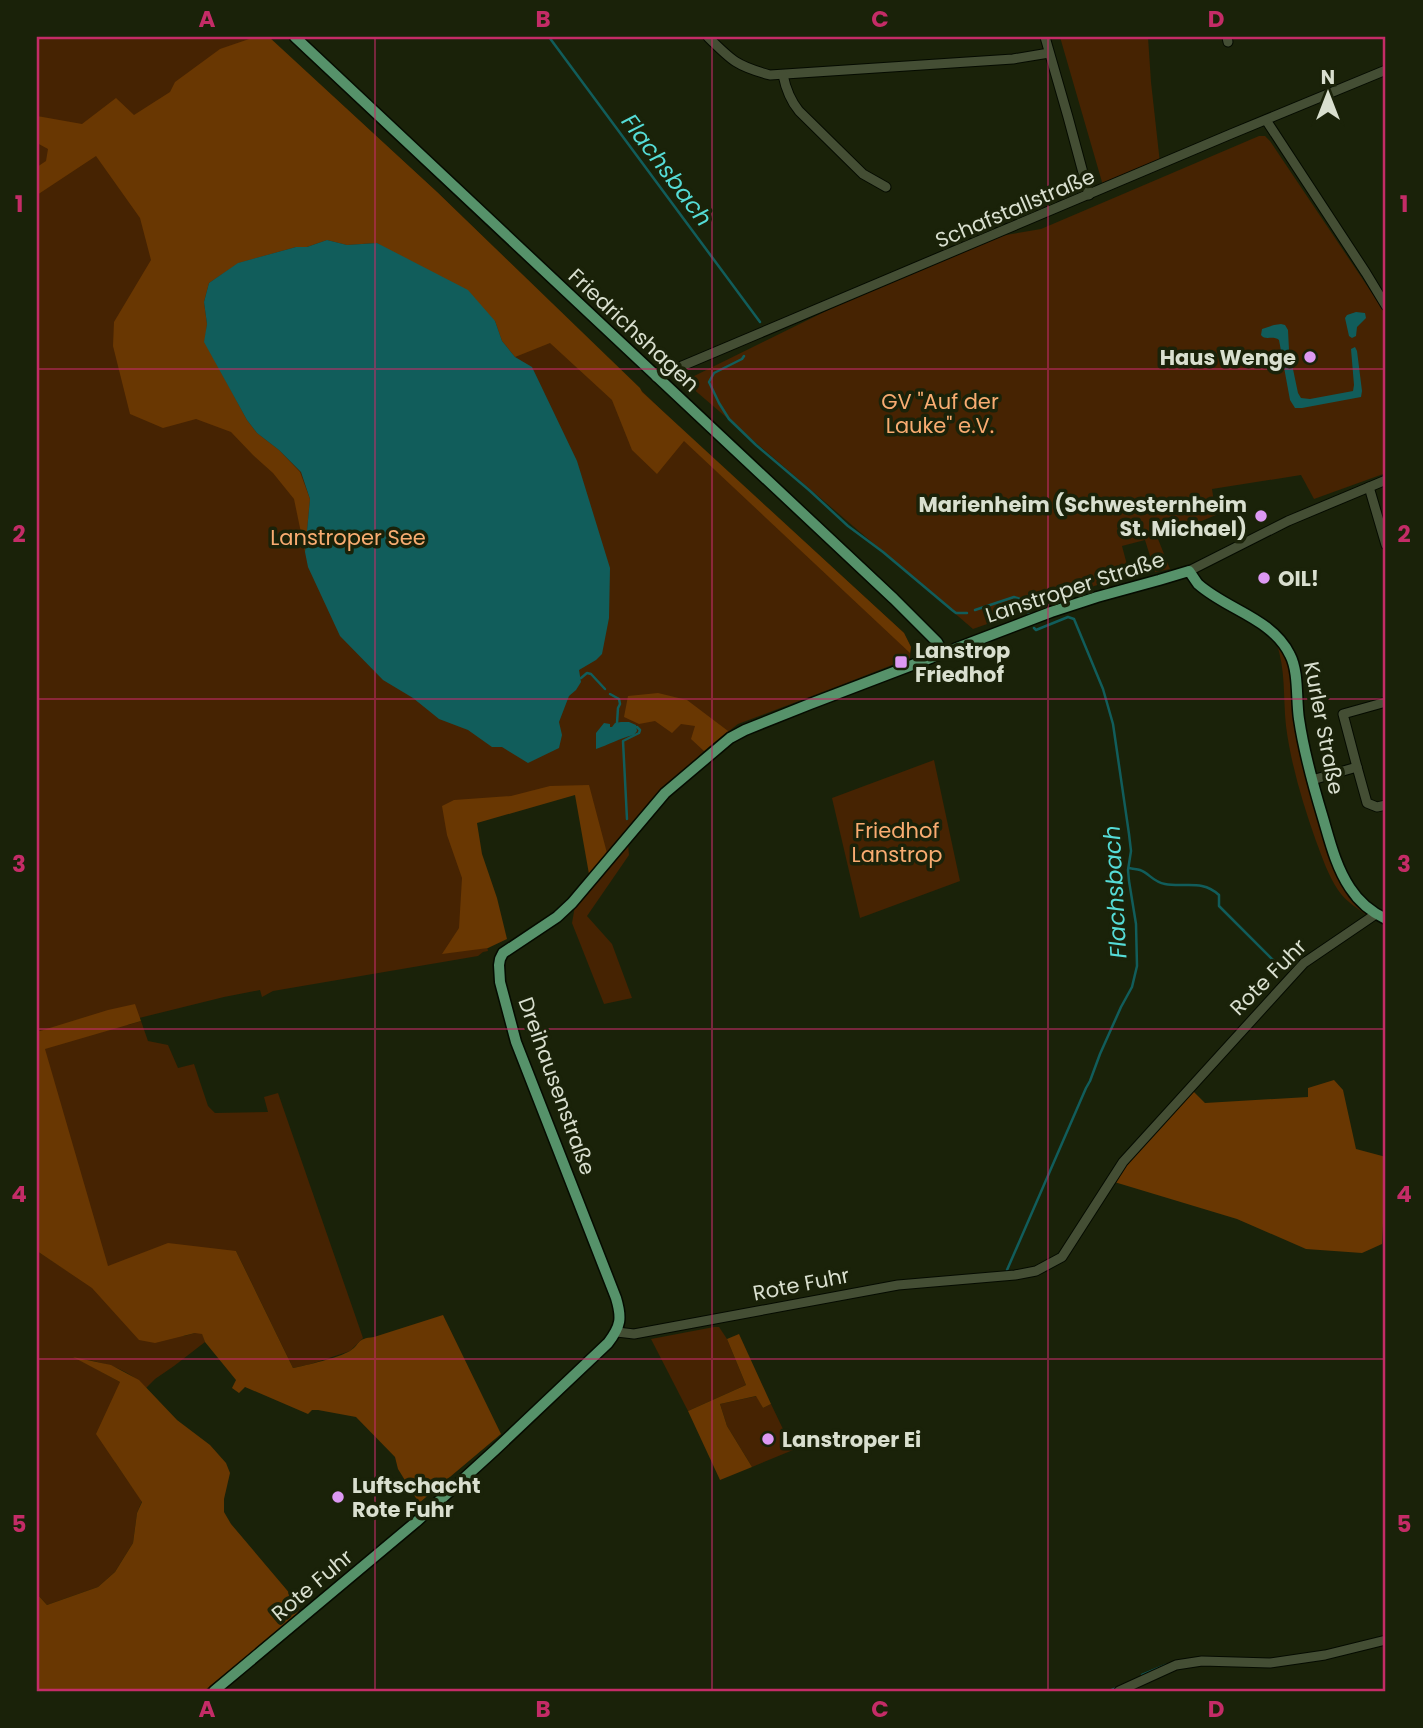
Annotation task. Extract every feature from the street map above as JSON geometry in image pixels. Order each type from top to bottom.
[{"type":"main road","name":"Friedrichshagen","points":[[295,37],[902,608],[937,642],[943,653]]},
{"type":"main road","name":"Lanstroper Straße","points":[[810,704],[1051,612],[1189,571]]},
{"type":"main road","name":"Kurler Straße","points":[[1189,571],[1198,583],[1280,638],[1292,658],[1306,759],[1333,852],[1344,877],[1358,898],[1381,917]]},
{"type":"main road","name":"Dreihausenstraße","points":[[617,1332],[621,1318],[616,1298],[516,1042],[500,982],[500,959],[503,953],[557,917],[572,903],[666,793],[721,744],[745,730],[810,704]]},
{"type":"main road","name":"Rote Fuhr","points":[[214,1691],[425,1514],[617,1332]]},
{"type":"street","points":[[708,37],[730,60],[747,69],[771,75],[1013,59],[1049,53]]},
{"type":"street","points":[[1045,37],[1088,195]]},
{"type":"street","name":"Schafstallstraße","points":[[656,377],[1386,70]]},
{"type":"street","points":[[783,75],[790,100],[799,111],[863,174],[886,187]]},
{"type":"street","points":[[1266,120],[1386,306]]},
{"type":"street","name":"Lanstroper Straße","points":[[1189,571],[1288,521],[1386,480]]},
{"type":"street","points":[[1369,487],[1386,545]]},
{"type":"street","points":[[1386,702],[1343,714],[1367,803],[1377,807],[1386,805]]},
{"type":"street","points":[[1312,780],[1357,767]]},
{"type":"street","name":"Rote Fuhr","points":[[617,1332],[634,1334],[898,1285],[1037,1271],[1062,1257],[1123,1162],[1304,963],[1381,917]]},
{"type":"street","points":[[1119,1691],[1177,1665],[1202,1661],[1270,1664],[1325,1655],[1386,1640]]},
{"type":"green space","name":"Lanstroper See","points":[[37,37],[268,37],[437,192],[683,431],[904,633],[911,647],[910,658],[738,724],[707,748],[652,803],[589,874],[590,790],[465,825],[488,951],[478,956],[273,991],[262,997],[260,990],[127,1021],[128,1025],[141,1021],[148,1041],[168,1045],[178,1068],[194,1064],[208,1106],[215,1113],[268,1112],[264,1097],[278,1093],[363,1338],[350,1351],[293,1368],[236,1251],[83,1281],[184,1336],[202,1333],[205,1342],[146,1388],[131,1375],[114,1367],[76,1358],[120,1382],[115,1462],[142,1501],[137,1513],[133,1543],[115,1572],[98,1587],[47,1605],[37,1594],[37,1251],[69,1272],[37,1247]]},
{"type":"green space","points":[[1060,37],[1148,37],[1160,163],[1104,189]]},
{"type":"green space","name":"GV \"Auf der Lauke\" e.V.","points":[[1259,136],[1265,136],[1270,141],[1386,314],[1386,473],[1314,499],[1301,475],[1212,489],[1216,515],[1158,539],[1170,569],[1155,572],[1145,540],[1122,546],[1130,576],[1117,578],[973,629],[684,381],[889,280],[988,238],[1041,229]]},
{"type":"green space","points":[[1276,642],[1292,658],[1297,708],[1333,852],[1370,918],[1338,890],[1325,866],[1311,827],[1288,741],[1283,673]]},
{"type":"green space","name":"Friedhof Lanstrop","points":[[934,760],[960,881],[860,918],[832,798]]},
{"type":"green space","points":[[628,844],[629,855],[587,916],[612,944],[632,998],[604,1004],[572,923],[575,906]]},
{"type":"green space","points":[[719,1327],[727,1339],[746,1385],[688,1411],[651,1339]]},
{"type":"green space","points":[[757,1396],[763,1408],[771,1404],[793,1450],[752,1467],[727,1426],[720,1404]]},
{"type":"shaded area","points":[[255,37],[269,37],[437,192],[642,392],[904,633],[911,647],[910,653],[684,441],[657,474],[632,450],[612,400],[550,343],[515,357],[502,341],[495,321],[377,243],[347,245],[327,240],[239,263],[209,283],[204,302],[207,324],[205,342],[247,420],[257,433],[279,450],[300,472],[310,499],[305,552],[294,499],[273,473],[231,432],[196,419],[163,428],[130,414],[113,346],[114,322],[151,260],[140,218],[96,156],[37,195],[37,167],[46,161],[48,149],[37,143],[37,116],[82,124],[116,98],[134,115],[170,92],[175,82],[220,49]]},
{"type":"shaded area","points":[[658,693],[687,700],[728,731],[704,751],[691,739],[695,726],[681,724],[672,733],[655,721],[639,724],[624,717],[628,696]]},
{"type":"shaded area","points":[[589,785],[607,853],[589,874],[575,795],[477,823],[482,854],[507,939],[488,948],[442,954],[459,928],[462,878],[447,835],[442,806],[454,800],[511,796],[550,786]]},
{"type":"shaded area","points":[[135,1004],[141,1021],[45,1049],[108,1266],[168,1243],[236,1251],[293,1368],[338,1356],[350,1351],[364,1339],[443,1315],[501,1434],[419,1503],[398,1469],[395,1457],[356,1417],[318,1410],[312,1410],[308,1414],[245,1387],[239,1393],[232,1388],[236,1380],[205,1342],[202,1334],[195,1333],[155,1343],[139,1340],[92,1288],[37,1251],[37,1030]]},
{"type":"shaded area","points":[[1334,1080],[1343,1090],[1356,1149],[1386,1157],[1386,1210],[1382,1244],[1362,1253],[1306,1249],[1237,1219],[1111,1181],[1190,1088],[1205,1103],[1308,1097],[1308,1088]]},
{"type":"shaded area","points":[[739,1334],[771,1404],[763,1408],[756,1396],[720,1404],[727,1426],[752,1467],[720,1480],[688,1411],[746,1385],[727,1339]]},
{"type":"shaded area","points":[[73,1357],[111,1365],[139,1380],[177,1420],[210,1445],[226,1463],[230,1473],[224,1512],[300,1608],[294,1619],[204,1691],[37,1691],[37,1594],[47,1605],[98,1587],[115,1572],[133,1543],[137,1513],[142,1502],[96,1434],[120,1382]]},
{"type":"water","name":"Lanstroper See","points":[[327,240],[347,245],[377,243],[468,290],[495,321],[502,341],[515,357],[532,367],[577,461],[610,568],[609,618],[602,654],[579,670],[581,682],[569,696],[559,722],[562,735],[559,748],[528,763],[502,747],[492,747],[468,730],[439,719],[413,698],[383,680],[340,636],[308,567],[305,552],[310,499],[301,472],[257,433],[247,420],[204,342],[207,324],[204,302],[209,283],[238,263]]},
{"type":"water","points":[[1356,312],[1365,313],[1366,318],[1357,327],[1356,336],[1352,338],[1349,336],[1345,318]]},
{"type":"water","points":[[1281,324],[1288,330],[1289,350],[1301,398],[1310,399],[1353,391],[1351,349],[1355,347],[1361,397],[1295,408],[1290,400],[1279,340],[1261,335],[1262,329]]},
{"type":"water","points":[[621,722],[636,725],[637,731],[634,735],[596,749],[596,733],[604,723],[612,727]]},
{"type":"waterway","name":"Flachsbach","points":[[549,37],[760,322]]},
{"type":"waterway","name":"Flachsbach","points":[[744,356],[714,373],[709,382],[729,419],[848,526],[956,613],[967,613]]},
{"type":"waterway","name":"Flachsbach","points":[[975,610],[1014,597],[1020,599],[1029,614]]},
{"type":"waterway","name":"Flachsbach","points":[[1007,1270],[1100,1054],[1132,987],[1137,966],[1136,924],[1128,870],[1131,851],[1129,834],[1113,724],[1103,689],[1074,619],[1068,617],[1036,630],[1034,628]]},
{"type":"waterway","points":[[581,678],[587,673],[591,674],[605,689]]},
{"type":"waterway","points":[[610,694],[619,699],[617,723]]},
{"type":"waterway","points":[[627,819],[623,741],[639,733],[637,727]]},
{"type":"waterway","points":[[1129,868],[1143,871],[1161,883],[1213,890],[1219,895],[1219,906],[1281,968]]},
{"type":"waterway","points":[[1142,1675],[1166,1665]]},
{"type":"waterway","points":[[1109,1691],[1117,1688]]},
{"type":"place","name":"Haus Wenge","points":[[1310,357]]},
{"type":"place","name":"Marienheim (Schwesternheim St. Michael)","points":[[1261,516]]},
{"type":"place","name":"OIL!","points":[[1264,578]]},
{"type":"place","name":"Lanstrop Friedhof","points":[[901,662]]},
{"type":"place","name":"Lanstroper Ei","points":[[768,1439]]},
{"type":"place","name":"Luftschacht Rote Fuhr","points":[[338,1497]]}]
